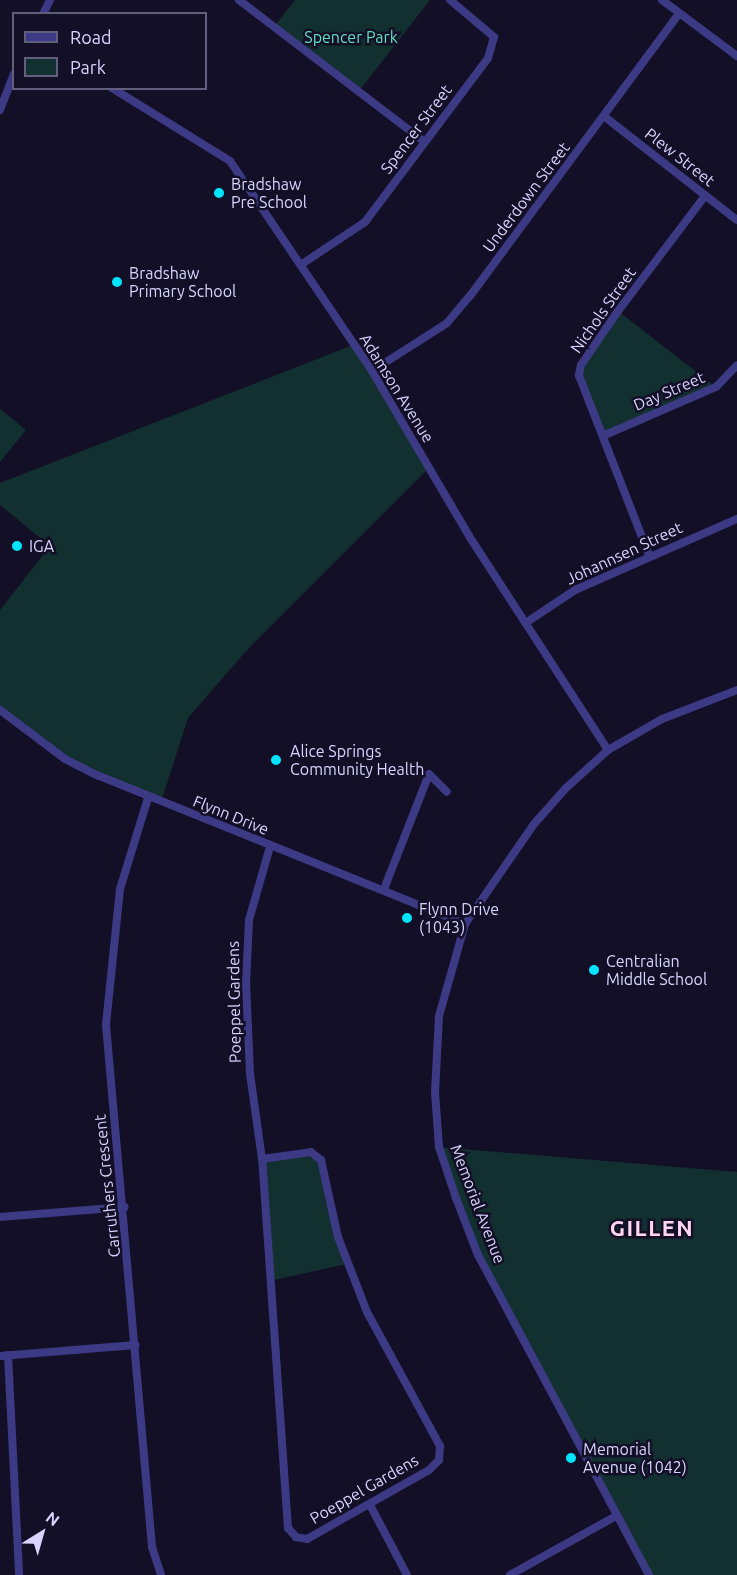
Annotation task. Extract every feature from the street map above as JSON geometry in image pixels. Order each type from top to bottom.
[{"type":"street","points":[[239,0],[425,142]]},
{"type":"street","name":"Spencer Street","points":[[302,264],[365,222],[494,47],[489,31],[450,0]]},
{"type":"street","points":[[662,0],[737,56]]},
{"type":"street","name":"Underdown Street","points":[[372,371],[447,323],[605,117],[679,14]]},
{"type":"street","points":[[0,110],[2,95],[12,78]]},
{"type":"street","name":"Adamson Avenue","points":[[115,90],[230,161],[302,264],[372,371],[469,536],[608,750]]},
{"type":"street","name":"Plew Street","points":[[605,117],[737,220]]},
{"type":"street","name":"Nichols Street","points":[[649,555],[605,435],[579,375],[581,365],[705,196]]},
{"type":"street","name":"Day Street","points":[[605,435],[716,387],[737,364]]},
{"type":"street","name":"Johannsen Street","points":[[527,622],[575,590],[649,555],[737,519]]},
{"type":"street","name":"Memorial Avenue","points":[[649,1575],[478,1255],[439,1147],[435,1092],[439,1016],[465,924],[534,824],[608,750],[662,718],[737,690]]},
{"type":"street","name":"Flynn Drive","points":[[0,710],[65,759],[148,798],[270,847],[384,889],[465,924]]},
{"type":"street","points":[[384,889],[429,774],[447,792]]},
{"type":"street","name":"Carruthers Crescent","points":[[148,798],[120,889],[105,1024],[125,1207],[152,1547],[162,1575]]},
{"type":"street","name":"Poeppel Gardens","points":[[262,1159],[311,1152],[321,1160],[338,1237],[359,1293],[440,1446],[436,1465],[370,1505],[307,1539],[296,1537],[288,1528],[262,1159],[250,1074],[246,984],[249,920],[270,847]]},
{"type":"street","points":[[0,1217],[125,1207]]},
{"type":"street","points":[[19,1575],[4,1356],[136,1345]]},
{"type":"street","points":[[370,1505],[407,1575]]},
{"type":"street","points":[[510,1575],[616,1516]]},
{"type":"green space","name":"Spencer Park","points":[[295,0],[430,0],[359,91],[274,27]]},
{"type":"green space","points":[[618,311],[716,387],[605,435],[579,375]]},
{"type":"green space","points":[[353,345],[429,468],[246,651],[188,718],[161,802],[65,759],[0,710],[0,610],[50,546],[0,505],[0,483]]},
{"type":"green space","points":[[0,409],[26,430],[0,462]]},
{"type":"green space","points":[[439,1147],[737,1172],[737,1575],[649,1575],[478,1255]]},
{"type":"green space","points":[[311,1152],[321,1160],[347,1264],[269,1281],[262,1159]]},
{"type":"place","name":"Bradshaw Pre School","points":[[219,193]]},
{"type":"place","name":"Bradshaw Primary School","points":[[117,282]]},
{"type":"place","name":"IGA","points":[[17,546]]},
{"type":"place","name":"Alice Springs Community Health","points":[[276,760]]},
{"type":"place","name":"Flynn Drive (1043)","points":[[407,918]]},
{"type":"place","name":"Centralian Middle School","points":[[594,970]]},
{"type":"place","name":"Memorial Avenue (1042)","points":[[571,1458]]},
{"type":"district","name":"GILLEN","points":[[652,1228]]}]
